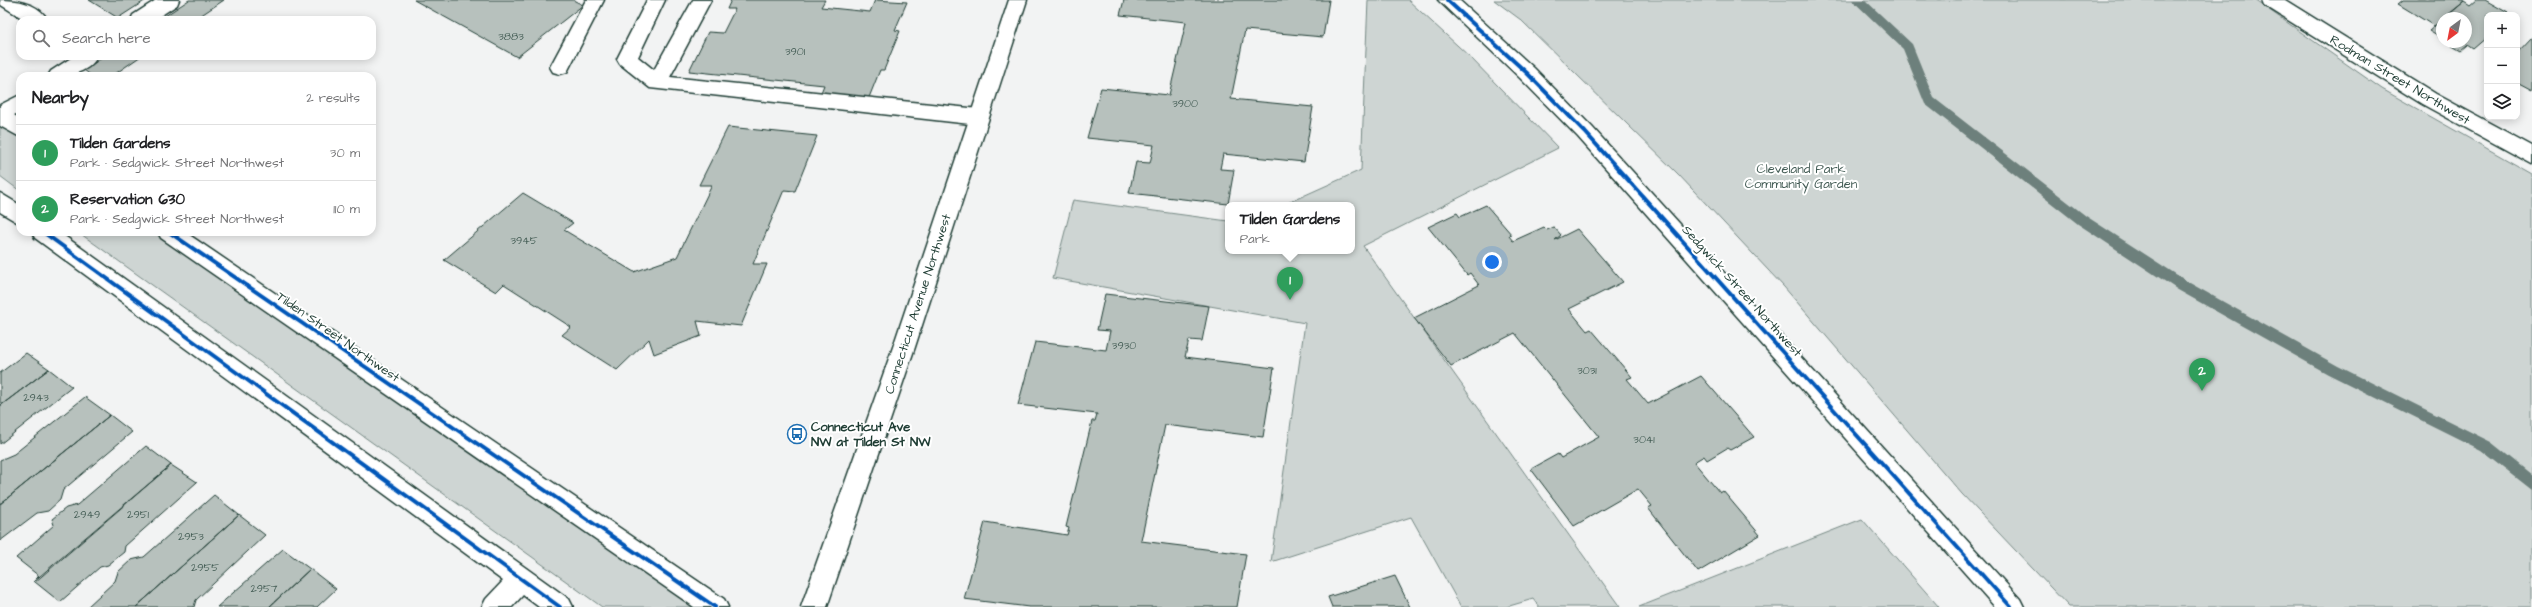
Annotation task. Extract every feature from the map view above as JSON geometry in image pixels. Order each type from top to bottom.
[{"type":"street","points":[[8,0],[33,16]]},
{"type":"street","points":[[146,16],[170,0]]},
{"type":"street","points":[[560,67],[595,0]]},
{"type":"street","points":[[656,0],[627,59],[656,82],[979,117]]},
{"type":"street","points":[[656,82],[702,0]]},
{"type":"street","name":"Connecticut Avenue Northwest","points":[[814,607],[904,347],[1018,0]]},
{"type":"street","name":"Sedgwick Street Northwest","points":[[1447,0],[1527,73],[1585,132],[2011,607]]},
{"type":"street","name":"Rodman Street Northwest","points":[[2271,0],[2423,95],[2532,156]]},
{"type":"street","points":[[64,72],[82,60]]},
{"type":"street","points":[[16,105],[0,115],[16,126]]},
{"type":"street","points":[[0,201],[16,213]]},
{"type":"street","points":[[48,236],[560,607]]},
{"type":"street","name":"Tilden Street Northwest","points":[[175,236],[715,607]]},
{"type":"street","points":[[495,607],[522,579]]},
{"type":"green space","points":[[1368,0],[1408,0],[1470,57],[1558,148],[1363,246],[1620,607],[1539,607],[1533,599],[1506,607],[1461,607],[1411,517],[1271,562],[1305,323],[1053,278],[1073,200],[1225,221],[1225,254],[1355,254],[1355,202],[1290,202],[1361,170]]},
{"type":"green space","name":"Cleveland Park Community Garden","points":[[1494,0],[2255,0],[2382,89],[2532,174],[2532,607],[2069,607],[1962,494],[1784,287],[1678,174],[1521,20]]},
{"type":"green space","points":[[0,118],[16,129],[16,188],[0,176]]},
{"type":"green space","points":[[84,236],[171,236],[700,607],[602,607]]},
{"type":"green space","points":[[1862,519],[1939,607],[1639,607]]},
{"type":"building","points":[[89,0],[146,0],[121,16],[115,16]]},
{"type":"building","points":[[189,0],[224,0],[200,16],[165,16]]},
{"type":"building","points":[[414,0],[573,0],[583,5],[517,57]]},
{"type":"building","points":[[731,0],[825,0],[821,7],[870,12],[875,0],[907,2],[895,30],[900,31],[884,70],[880,70],[868,100],[820,95],[824,85],[689,71],[708,32],[723,33],[735,9],[727,9]]},
{"type":"building","points":[[1124,0],[1329,0],[1323,37],[1245,30],[1231,99],[1313,107],[1304,162],[1223,154],[1220,169],[1234,170],[1228,202],[1225,202],[1225,204],[1129,193],[1136,162],[1150,163],[1154,145],[1087,138],[1101,88],[1169,95],[1186,22],[1120,15]]},
{"type":"building","points":[[2403,0],[2465,1],[2451,12],[2436,12],[2436,24],[2434,26],[2398,4]]},
{"type":"building","points":[[2477,0],[2485,0],[2506,12],[2484,12],[2484,40],[2473,49],[2472,48],[2472,12],[2452,12],[2465,1],[2471,5]]},
{"type":"building","points":[[2436,25],[2436,35],[2429,31]]},
{"type":"building","points":[[2532,37],[2532,90],[2520,84],[2520,50]]},
{"type":"building","points":[[99,60],[135,60],[118,72],[87,72],[84,70]]},
{"type":"building","points":[[728,127],[817,136],[795,191],[784,190],[753,264],[767,264],[741,326],[697,321],[701,336],[654,354],[649,339],[617,370],[562,335],[571,327],[504,284],[496,292],[444,260],[523,193],[573,223],[564,230],[634,272],[677,257],[712,185],[699,185]]},
{"type":"building","points":[[1486,205],[1512,235],[1509,236],[1513,241],[1544,227],[1547,230],[1554,227],[1561,235],[1555,240],[1577,229],[1623,282],[1569,309],[1587,331],[1591,329],[1632,377],[1627,379],[1648,404],[1701,376],[1754,437],[1730,450],[1727,448],[1707,460],[1704,456],[1694,462],[1720,493],[1723,491],[1760,535],[1698,572],[1648,508],[1652,506],[1638,489],[1574,526],[1531,469],[1558,454],[1561,458],[1599,437],[1515,333],[1451,366],[1414,318],[1479,285],[1470,273],[1467,275],[1428,227],[1457,213],[1460,217]]},
{"type":"building","points":[[1105,294],[1209,306],[1202,341],[1189,340],[1185,357],[1274,368],[1263,437],[1165,425],[1141,541],[1246,554],[1237,607],[1029,607],[964,599],[985,522],[1067,535],[1069,528],[1066,527],[1092,421],[1095,421],[1097,414],[1018,405],[1035,342],[1106,350],[1110,331],[1097,330]]},
{"type":"building","points":[[26,353],[49,369],[0,406],[0,373]]},
{"type":"building","points":[[49,369],[72,387],[0,444],[0,406]]},
{"type":"building","points":[[85,397],[110,415],[0,504],[0,460],[14,454]]},
{"type":"building","points":[[110,415],[132,432],[63,490],[60,500],[48,511],[37,513],[0,541],[0,504]]},
{"type":"building","points":[[146,446],[171,465],[33,582],[39,576],[16,558],[54,525],[52,519],[66,508],[77,505]]},
{"type":"building","points":[[171,465],[197,482],[125,546],[124,552],[108,565],[100,567],[60,602],[35,582]]},
{"type":"building","points":[[214,495],[239,515],[136,607],[87,607],[115,581],[118,572],[131,560],[144,557]]},
{"type":"building","points":[[239,515],[265,535],[196,600],[194,607],[136,607]]},
{"type":"building","points":[[283,549],[310,569],[269,607],[217,607]]},
{"type":"building","points":[[310,569],[336,589],[317,607],[269,607]]},
{"type":"building","points":[[1395,576],[1410,607],[1332,607],[1328,597]]},
{"type":"waterway","points":[[1858,0],[1908,47],[1929,101],[2082,220],[2183,286],[2333,370],[2486,446],[2532,484]]},
{"type":"cycle path","points":[[1447,0],[1527,73],[1585,132],[2011,607]]},
{"type":"cycle path","points":[[49,236],[560,607]]},
{"type":"cycle path","points":[[175,236],[715,607]]},
{"type":"place","name":"Tilden Gardens","points":[[1290,300]]},
{"type":"place","name":"Reservation 630","points":[[2202,391]]},
{"type":"place","name":"Connecticut Ave NW at Tilden St NW","points":[[797,434]]}]
